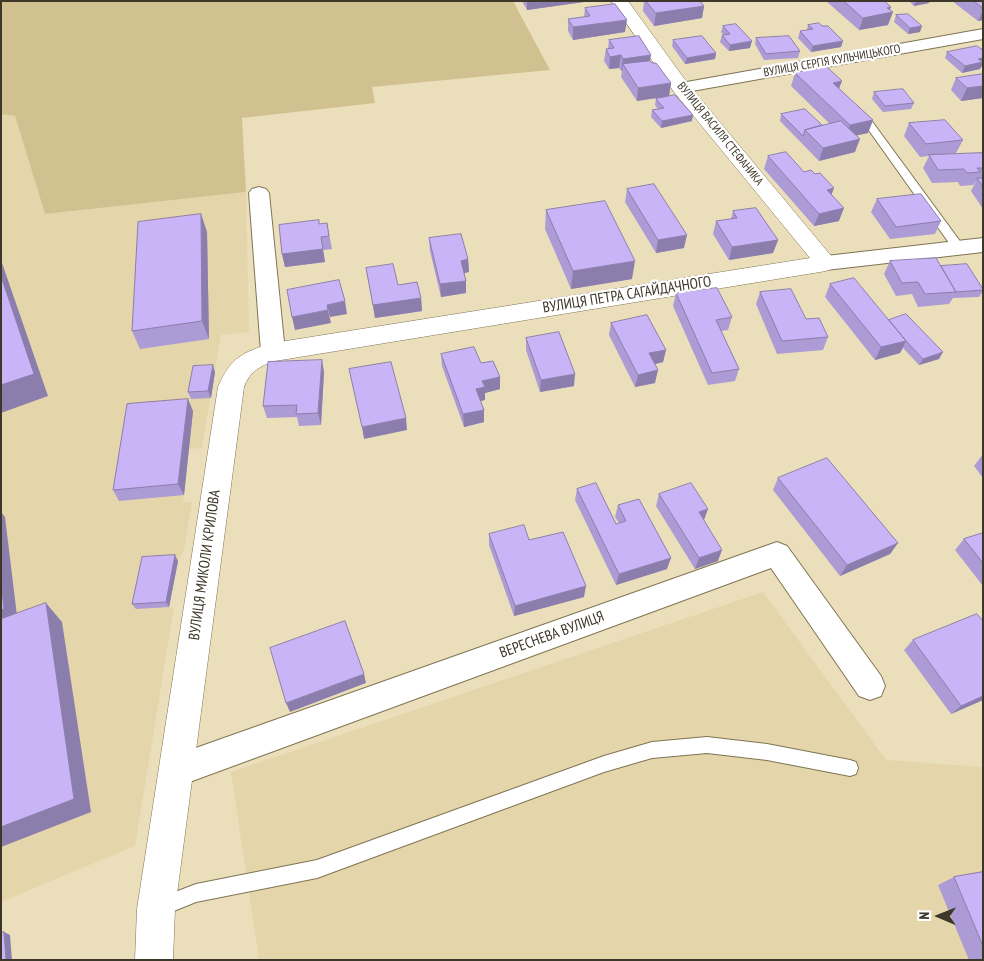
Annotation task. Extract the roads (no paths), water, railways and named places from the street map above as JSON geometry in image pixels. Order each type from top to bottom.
[{"type":"street","name":"ВУЛИЦЯ ВАСИЛЯ СТЕФАНИКА","points":[[619,1],[681,88],[826,263]]},
{"type":"street","name":"ВУЛИЦЯ СЕРГІЯ КУЛЬЧИЦЬКОГО","points":[[681,88],[983,34]]},
{"type":"street","points":[[259,193],[273,352]]},
{"type":"street","name":"ВУЛИЦЯ ПЕТРА САГАЙДАЧНОГО","points":[[273,352],[826,263],[983,245]]},
{"type":"street","name":"ВУЛИЦЯ МИКОЛИ КРИЛОВА","points":[[154,960],[156,909],[231,387],[236,372],[248,360],[273,352]]},
{"type":"street","name":"ВЕРЕСНЕВА ВУЛИЦЯ","points":[[176,771],[777,554],[870,686]]},
{"type":"lane","points":[[868,122],[958,247]]},
{"type":"lane","points":[[156,909],[196,893],[316,869],[604,764],[652,750],[707,745],[767,752],[850,768]]}]
